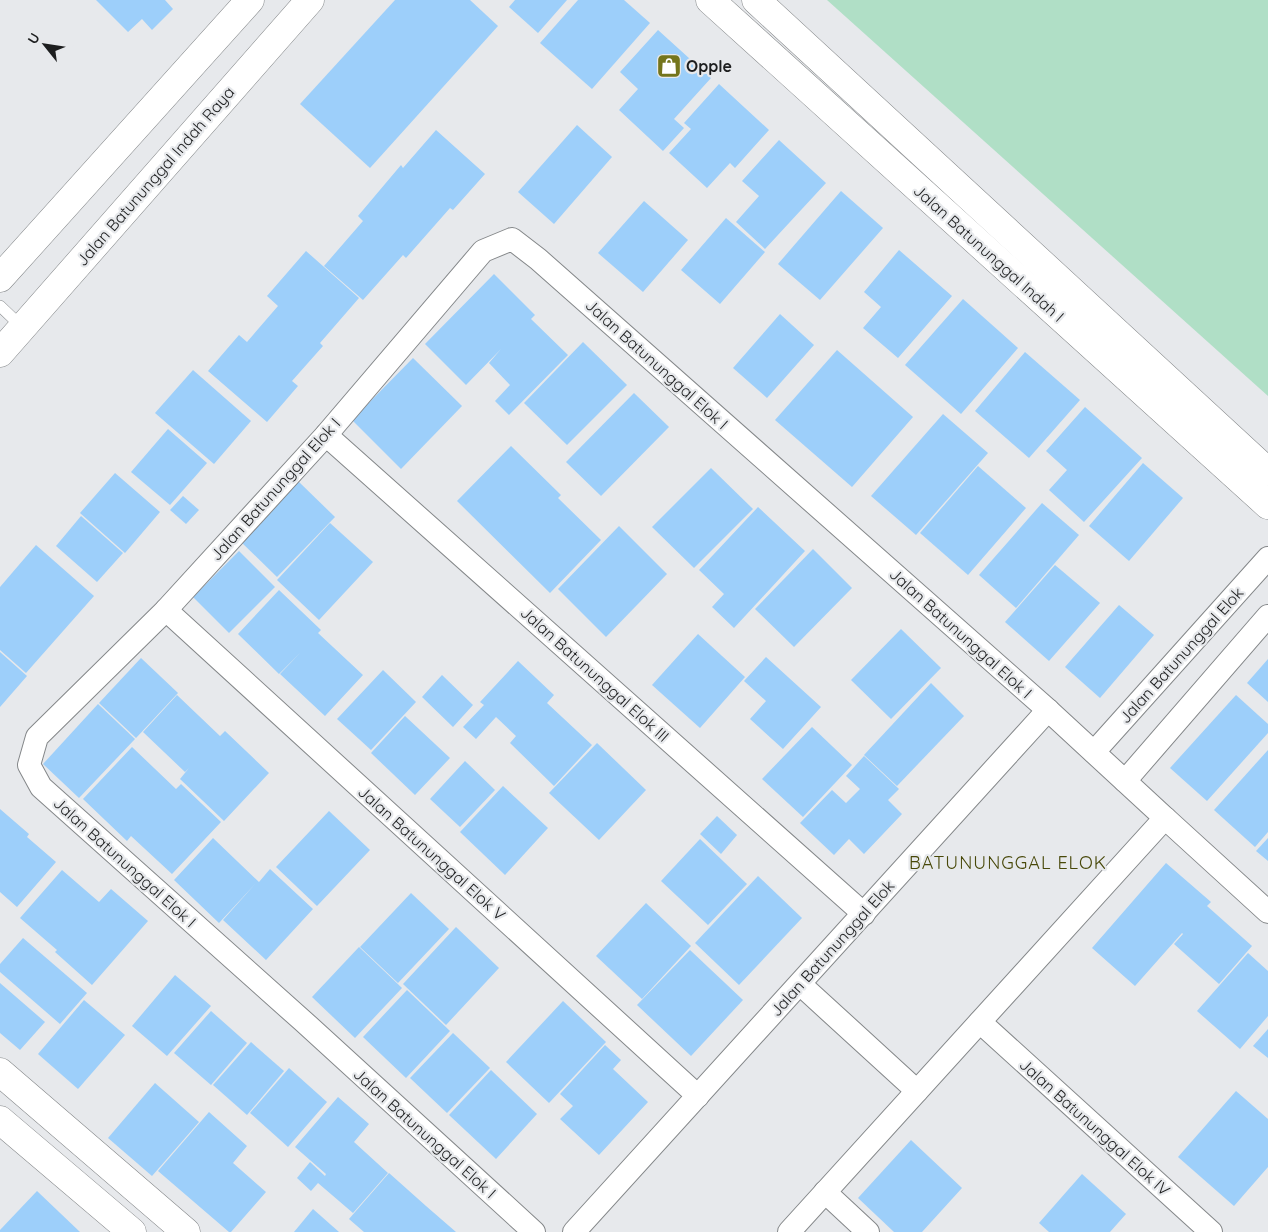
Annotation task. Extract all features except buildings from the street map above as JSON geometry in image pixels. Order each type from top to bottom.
[{"type":"street","points":[[0,278],[250,0]]},
{"type":"street","name":"Jalan Batununggal Indah Raya","points":[[0,353],[310,0]]},
{"type":"street","name":"Jalan Batununggal Indah I","points":[[710,0],[940,189],[1268,472]]},
{"type":"street","name":"Jalan Batununggal Indah I","points":[[756,0],[940,189],[1268,505]]},
{"type":"street","name":"Jalan Batununggal Elok I","points":[[534,1232],[296,1015],[41,787],[29,765],[38,737],[166,610],[326,435],[483,251],[512,239],[546,265],[1048,710]]},
{"type":"street","name":"Jalan Batununggal Elok III","points":[[326,435],[864,914]]},
{"type":"street","name":"Jalan Batununggal Elok","points":[[1094,752],[1268,558]]},
{"type":"street","name":"Jalan Batununggal Elok V","points":[[166,610],[698,1096]]},
{"type":"street","points":[[1125,781],[1268,616]]},
{"type":"street","points":[[1048,710],[1268,912]]},
{"type":"street","name":"Jalan Batununggal Elok","points":[[574,1232],[1048,710]]},
{"type":"street","points":[[789,1232],[1165,818]]},
{"type":"street","points":[[800,984],[917,1091]]},
{"type":"street","name":"Jalan Batununggal Elok IV","points":[[980,1022],[1211,1232]]},
{"type":"street","points":[[0,1072],[186,1232]]},
{"type":"street","points":[[0,1120],[132,1232]]},
{"type":"street","points":[[825,1192],[868,1232]]},
{"type":"lane","points":[[0,306],[22,327]]},
{"type":"green space","points":[[827,0],[1268,0],[1268,396]]},
{"type":"place","name":"Opple","points":[[669,66]]},
{"type":"district","name":"BATUNUNGGAL ELOK","points":[[1008,863]]}]
